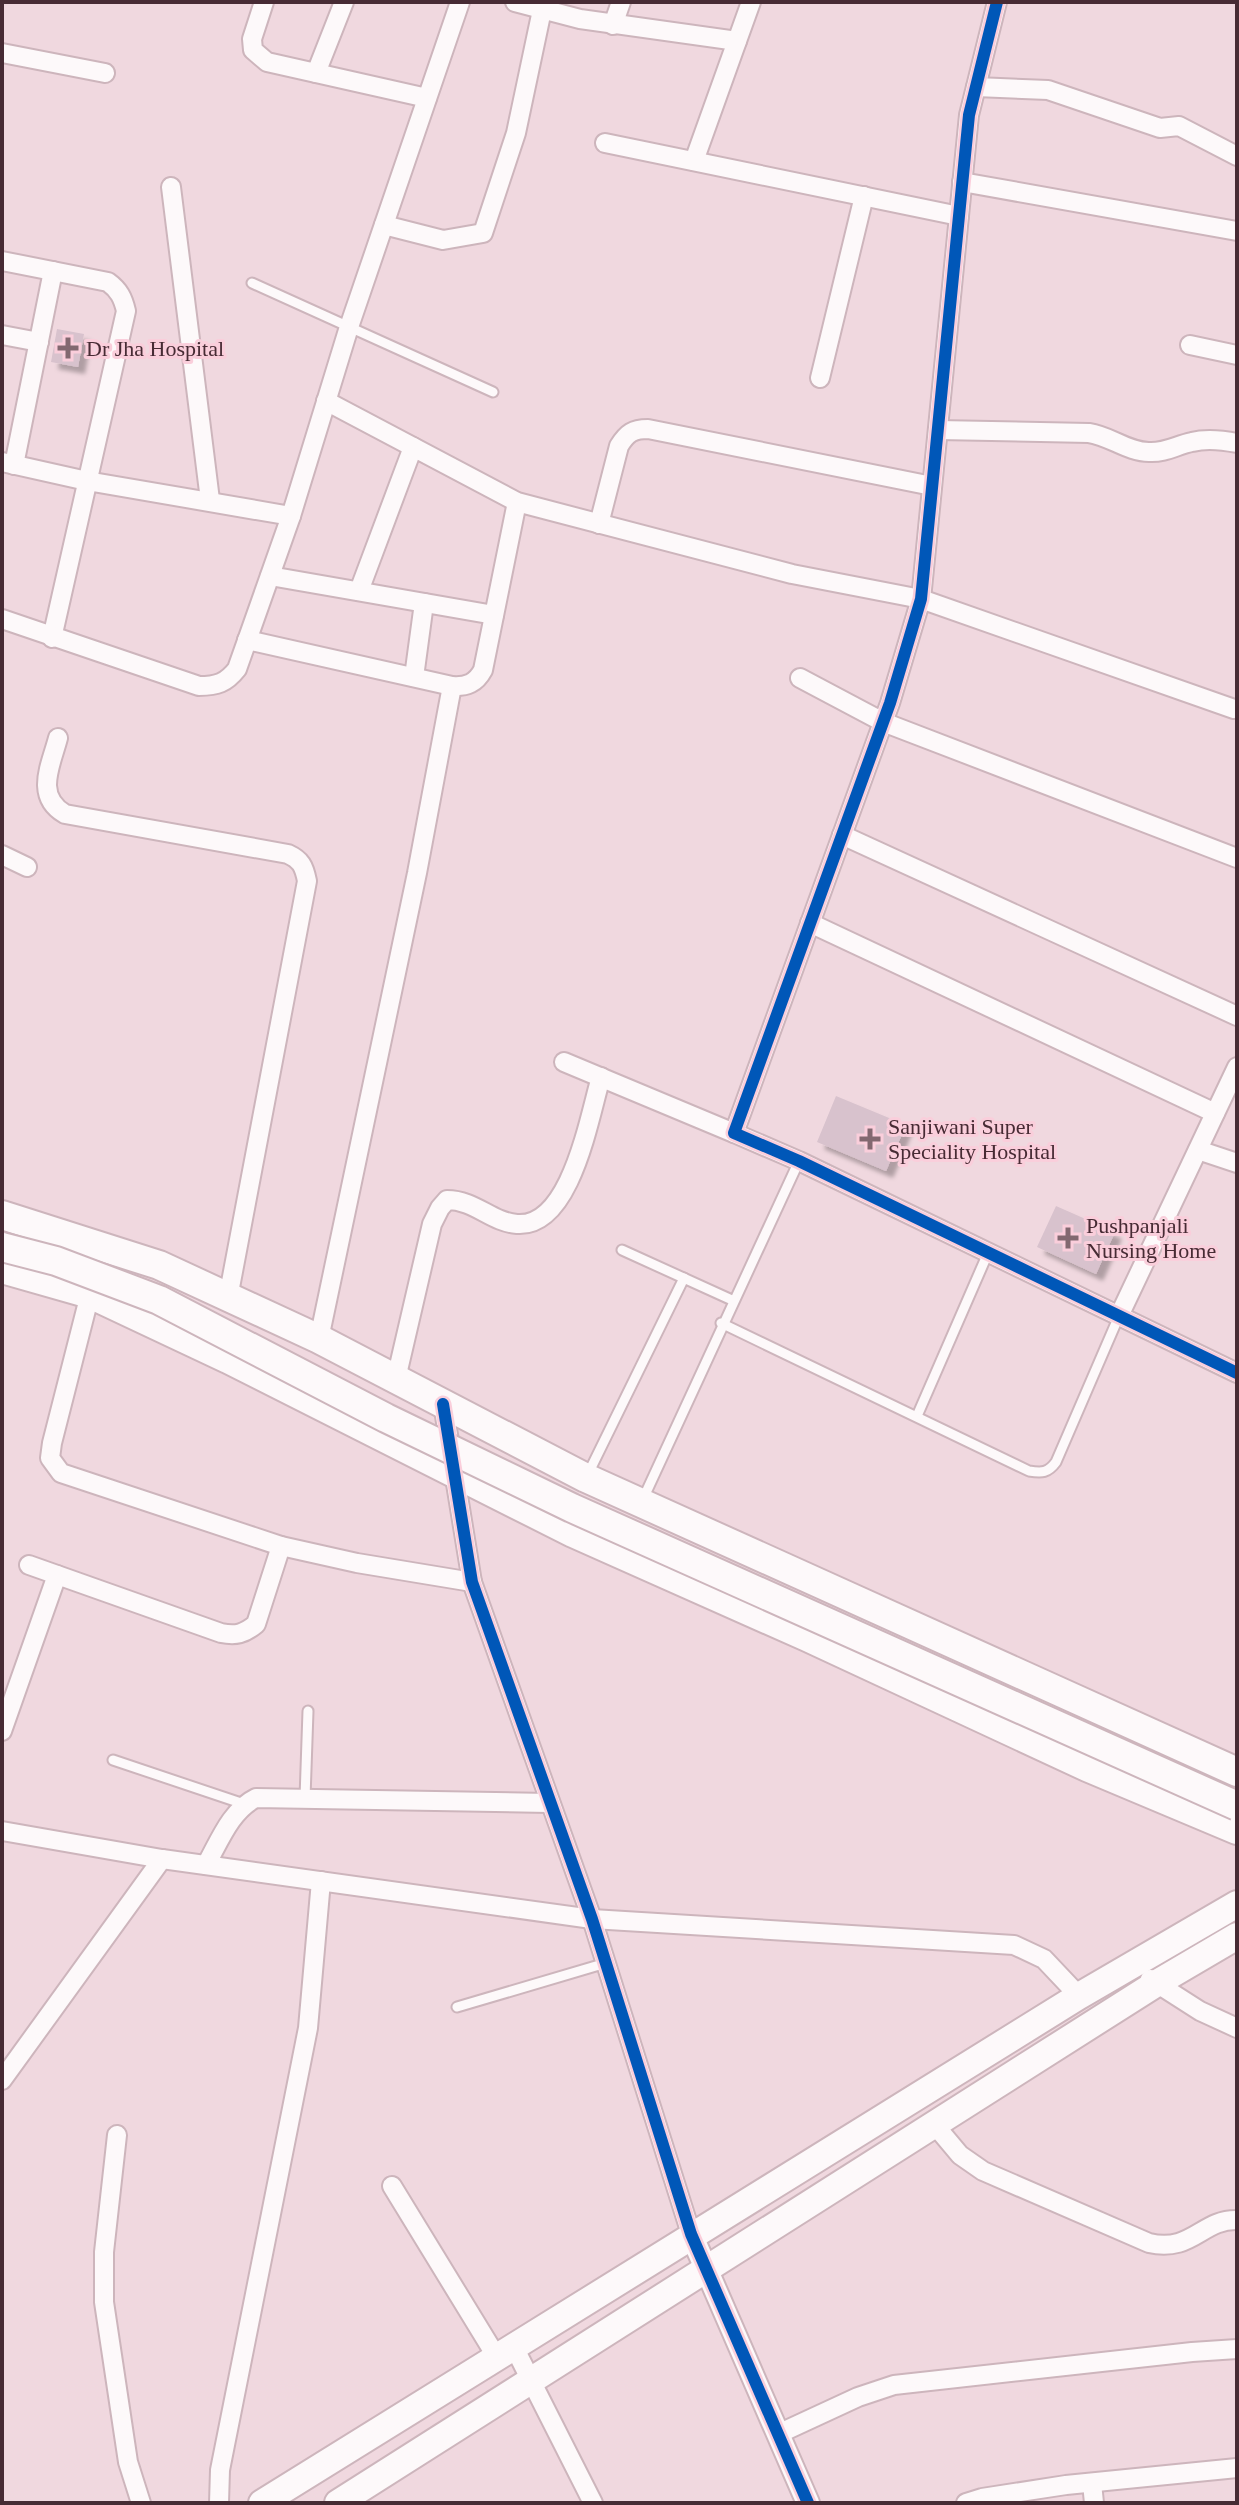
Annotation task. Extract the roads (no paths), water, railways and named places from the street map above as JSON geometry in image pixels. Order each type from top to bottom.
[{"type":"main road","points":[[2,1215],[159,1265],[319,1339],[586,1478],[1237,1772]]},
{"type":"main road","points":[[2,1247],[56,1261],[159,1300],[386,1418],[572,1508],[1237,1806]]},
{"type":"main road","points":[[2,1269],[90,1294],[228,1359],[573,1533],[1087,1767],[1237,1830]]},
{"type":"main road","points":[[745,1610],[764,1557]]},
{"type":"main road","points":[[262,2503],[691,2234],[1126,1967],[1237,1904]]},
{"type":"main road","points":[[338,2503],[1157,1983],[1237,1936]]},
{"type":"street","points":[[264,2],[252,39],[253,50],[267,62],[427,98]]},
{"type":"street","points":[[316,73],[344,2]]},
{"type":"street","points":[[2,619],[199,686],[216,686],[228,680],[237,669],[291,516],[349,327],[460,2]]},
{"type":"street","points":[[515,2],[613,25],[737,41]]},
{"type":"street","points":[[613,25],[621,2]]},
{"type":"street","points":[[694,161],[751,2]]},
{"type":"street","points":[[734,1133],[883,722],[921,599],[969,115],[997,2]]},
{"type":"street","points":[[384,225],[443,240],[483,233],[516,133],[542,10]]},
{"type":"street","points":[[2,53],[105,73]]},
{"type":"street","points":[[976,87],[1048,90],[1160,128],[1179,126],[1237,156]]},
{"type":"street","points":[[605,143],[959,216]]},
{"type":"street","points":[[962,182],[1237,231]]},
{"type":"street","points":[[171,187],[210,500]]},
{"type":"street","points":[[820,378],[864,196]]},
{"type":"street","points":[[2,261],[108,282],[123,298],[126,311],[52,638]]},
{"type":"street","points":[[53,271],[39,342],[8,464],[87,481],[291,516]]},
{"type":"street","points":[[2,335],[39,342]]},
{"type":"street","points":[[1190,345],[1237,355]]},
{"type":"street","points":[[326,401],[517,502],[792,574],[921,599],[1234,709]]},
{"type":"street","points":[[599,524],[619,446],[626,434],[636,429],[932,486]]},
{"type":"street","points":[[938,430],[1089,433],[1144,452],[1161,452],[1208,440],[1237,443]]},
{"type":"street","points":[[359,591],[413,447]]},
{"type":"street","points":[[247,640],[463,687],[478,678],[517,502]]},
{"type":"street","points":[[270,576],[494,615]]},
{"type":"street","points":[[414,677],[424,603]]},
{"type":"street","points":[[800,678],[883,722],[1237,858]]},
{"type":"street","points":[[319,1339],[417,873],[452,686]]},
{"type":"street","points":[[58,738],[47,791],[54,807],[65,814],[288,854],[299,859],[305,868],[307,881],[228,1298]]},
{"type":"street","points":[[842,835],[1237,1016]]},
{"type":"street","points":[[2,855],[27,867]]},
{"type":"street","points":[[810,923],[1215,1113]]},
{"type":"street","points":[[564,1062],[799,1161],[1237,1373]]},
{"type":"street","points":[[1119,1316],[1237,1067]]},
{"type":"street","points":[[396,1379],[432,1224],[440,1208],[447,1200],[463,1200],[507,1222],[520,1224],[551,1212],[565,1194],[601,1077]]},
{"type":"street","points":[[1198,1150],[1237,1163]]},
{"type":"street","points":[[90,1294],[52,1443],[50,1458],[61,1473],[281,1546],[357,1563],[472,1582]]},
{"type":"street","points":[[443,1404],[472,1582],[592,1919],[691,2234],[808,2503]]},
{"type":"street","points":[[29,1565],[235,1636],[246,1633],[256,1624],[281,1546]]},
{"type":"street","points":[[2,1731],[57,1575]]},
{"type":"street","points":[[206,1865],[244,1804],[256,1798],[549,1803]]},
{"type":"street","points":[[2,1831],[162,1859],[592,1919],[1014,1945],[1044,1959],[1079,1996]]},
{"type":"street","points":[[2,2080],[162,1859]]},
{"type":"street","points":[[219,2503],[220,2470],[308,2028],[321,1881]]},
{"type":"street","points":[[1126,1967],[1200,2011],[1237,2028]]},
{"type":"street","points":[[934,2124],[960,2155],[983,2171],[1149,2243],[1166,2247],[1177,2245],[1217,2224],[1237,2220]]},
{"type":"street","points":[[117,2135],[104,2252],[104,2302],[128,2462],[141,2503]]},
{"type":"street","points":[[392,2186],[505,2351],[533,2380],[593,2503]]},
{"type":"street","points":[[778,2434],[858,2397],[916,2381],[1237,2349]]},
{"type":"street","points":[[977,2501],[1092,2483],[1237,2468]]},
{"type":"street","points":[[1092,2483],[1094,2503]]},
{"type":"lane","points":[[252,283],[493,392]]},
{"type":"lane","points":[[641,1502],[721,1323],[799,1161]]},
{"type":"lane","points":[[622,1250],[732,1300]]},
{"type":"lane","points":[[917,1416],[988,1253]]},
{"type":"lane","points":[[586,1478],[684,1278]]},
{"type":"lane","points":[[721,1323],[1029,1471],[1040,1473],[1050,1470],[1056,1462],[1119,1316]]},
{"type":"lane","points":[[305,1798],[308,1711]]},
{"type":"lane","points":[[113,1760],[244,1804]]},
{"type":"lane","points":[[457,2007],[606,1963]]},
{"type":"place","name":"Dr Jha Hospital","points":[[68,348]]},
{"type":"place","name":"Sanjiwani Super Speciality Hospital","points":[[870,1139]]},
{"type":"place","name":"Pushpanjali Nursing Home","points":[[1068,1238]]}]
